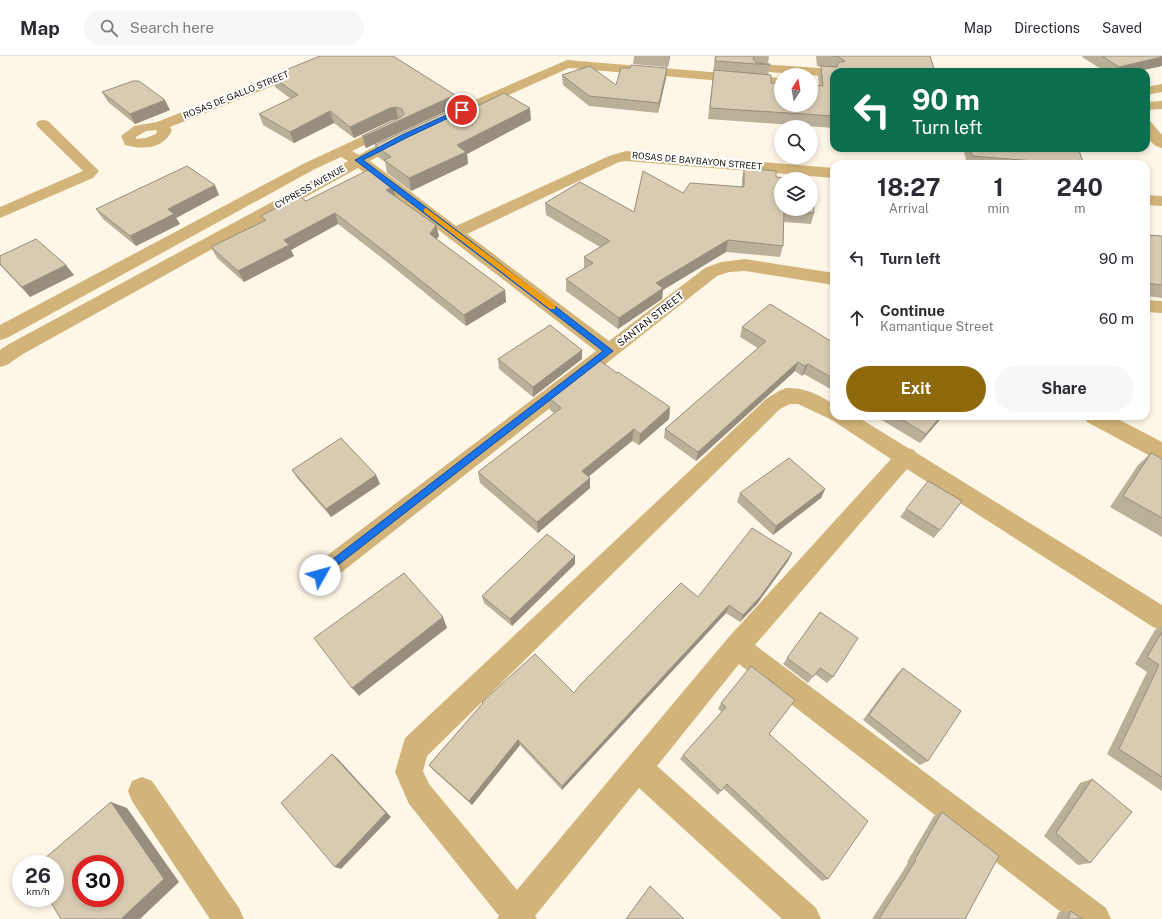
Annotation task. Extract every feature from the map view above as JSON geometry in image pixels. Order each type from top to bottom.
[{"type":"street","name":"ROSAS DE GALLO STREET","points":[[159,126],[336,56]]},
{"type":"street","points":[[555,56],[432,116],[579,60],[774,81]]},
{"type":"street","points":[[598,56],[830,73]]},
{"type":"street","points":[[818,85],[830,86]]},
{"type":"street","points":[[1150,90],[1162,88]]},
{"type":"street","points":[[1150,106],[1162,105]]},
{"type":"street","name":"CYPRESS AVENUE","points":[[0,333],[340,150],[402,122]]},
{"type":"street","points":[[0,213],[88,175],[91,171],[43,124]]},
{"type":"street","name":"CYPRESS AVENUE","points":[[0,360],[16,349],[358,160],[419,130]]},
{"type":"street","points":[[1150,130],[1162,144]]},
{"type":"street","points":[[340,150],[358,160],[456,233],[609,351]]},
{"type":"street","name":"ROSAS DE BAYBAYON STREET","points":[[456,233],[614,159],[626,156],[830,173]]},
{"type":"street","points":[[1150,200],[1162,201]]},
{"type":"street","name":"SANTAN STREET","points":[[320,575],[711,272],[727,266],[745,265],[830,278]]},
{"type":"street","points":[[1150,306],[1162,307]]},
{"type":"street","points":[[830,410],[801,396],[786,396],[773,404],[415,748],[409,772],[419,794],[517,917],[637,767],[737,647],[906,456]]},
{"type":"street","points":[[847,420],[906,456],[1162,619]]},
{"type":"street","points":[[1102,420],[1162,452]]},
{"type":"street","points":[[737,647],[1095,919]]},
{"type":"street","points":[[637,767],[805,919]]},
{"type":"street","points":[[142,792],[228,919]]},
{"type":"building","points":[[320,56],[393,56],[455,95],[363,137],[362,136],[401,117],[404,114],[402,109],[396,107],[390,108],[350,127],[330,111],[290,132],[259,114],[298,95],[271,76]]},
{"type":"building","points":[[716,56],[754,56],[753,59],[756,63],[770,65],[715,61]]},
{"type":"building","points":[[837,56],[930,56],[934,68],[830,68],[830,116],[710,108],[714,70],[771,75],[771,83],[774,83],[774,112],[818,112],[818,86],[823,86],[821,66],[837,67],[839,62],[845,61]]},
{"type":"building","points":[[1102,56],[1162,56],[1162,57],[1119,67]]},
{"type":"building","points":[[631,65],[667,68],[659,103],[589,96],[562,75],[590,66],[616,85],[621,68],[630,68]]},
{"type":"building","points":[[133,81],[139,81],[165,100],[130,114],[102,92]]},
{"type":"building","points":[[504,93],[530,108],[457,145],[466,152],[409,178],[384,160],[391,157],[375,145],[468,102],[475,107]]},
{"type":"building","points":[[971,152],[1080,152],[1082,160],[1022,160],[972,156]]},
{"type":"building","points":[[187,166],[215,185],[168,209],[174,214],[130,236],[96,209]]},
{"type":"building","points":[[744,168],[776,171],[774,172],[774,216],[784,216],[783,246],[728,240],[656,283],[663,288],[619,318],[566,279],[593,263],[584,257],[610,241],[545,203],[580,182],[634,212],[643,171],[683,193],[690,183],[744,187]]},
{"type":"building","points":[[370,169],[393,187],[386,190],[436,225],[430,234],[505,290],[464,315],[335,213],[284,240],[289,245],[238,271],[211,247],[266,220],[261,216],[299,196],[306,201]]},
{"type":"building","points":[[1150,235],[1162,236],[1162,285],[1150,284]]},
{"type":"building","points":[[36,239],[66,265],[22,287],[0,264],[0,256]]},
{"type":"building","points":[[770,304],[830,341],[830,377],[808,364],[805,366],[798,362],[698,452],[665,429],[766,341],[742,327]]},
{"type":"building","points":[[550,325],[582,350],[533,387],[498,359]]},
{"type":"building","points":[[599,360],[670,407],[640,434],[634,429],[582,471],[590,478],[537,522],[478,472],[561,408],[549,398]]},
{"type":"building","points":[[903,420],[938,420],[926,434]]},
{"type":"building","points":[[341,438],[376,475],[326,509],[292,470]]},
{"type":"building","points":[[1151,453],[1162,459],[1162,518],[1123,496]]},
{"type":"building","points":[[789,458],[825,489],[776,526],[740,493]]},
{"type":"building","points":[[928,481],[962,501],[940,530],[906,509]]},
{"type":"building","points":[[752,528],[792,553],[760,597],[743,615],[729,605],[562,786],[518,740],[469,801],[429,765],[483,703],[482,702],[535,654],[574,693],[581,684],[681,583],[698,597]]},
{"type":"building","points":[[547,534],[575,556],[510,619],[482,596]]},
{"type":"building","points":[[404,573],[443,617],[352,688],[314,638]]},
{"type":"building","points":[[820,612],[858,638],[833,677],[820,668],[813,677],[787,658]]},
{"type":"building","points":[[1162,632],[1162,777],[1119,749],[1159,665],[1147,657]]},
{"type":"building","points":[[751,666],[795,700],[769,734],[868,821],[828,879],[727,784],[721,791],[683,755],[726,707],[721,703]]},
{"type":"building","points":[[903,668],[961,711],[928,761],[869,715]]},
{"type":"building","points":[[332,754],[386,813],[335,867],[281,803]]},
{"type":"building","points":[[1092,779],[1132,812],[1090,863],[1056,833]]},
{"type":"building","points":[[111,802],[164,879],[121,919],[61,919],[54,907],[64,907],[64,855],[49,855]]},
{"type":"building","points":[[942,812],[999,856],[965,919],[879,919],[916,860],[915,859]]},
{"type":"building","points":[[650,886],[684,919],[626,919]]},
{"type":"building","points":[[1071,911],[1082,919],[1068,919]]},
{"type":"slow traffic","points":[[426,210],[552,307]]},
{"type":"route","points":[[320,575],[609,351],[456,233],[358,160],[404,136],[462,110]]}]
